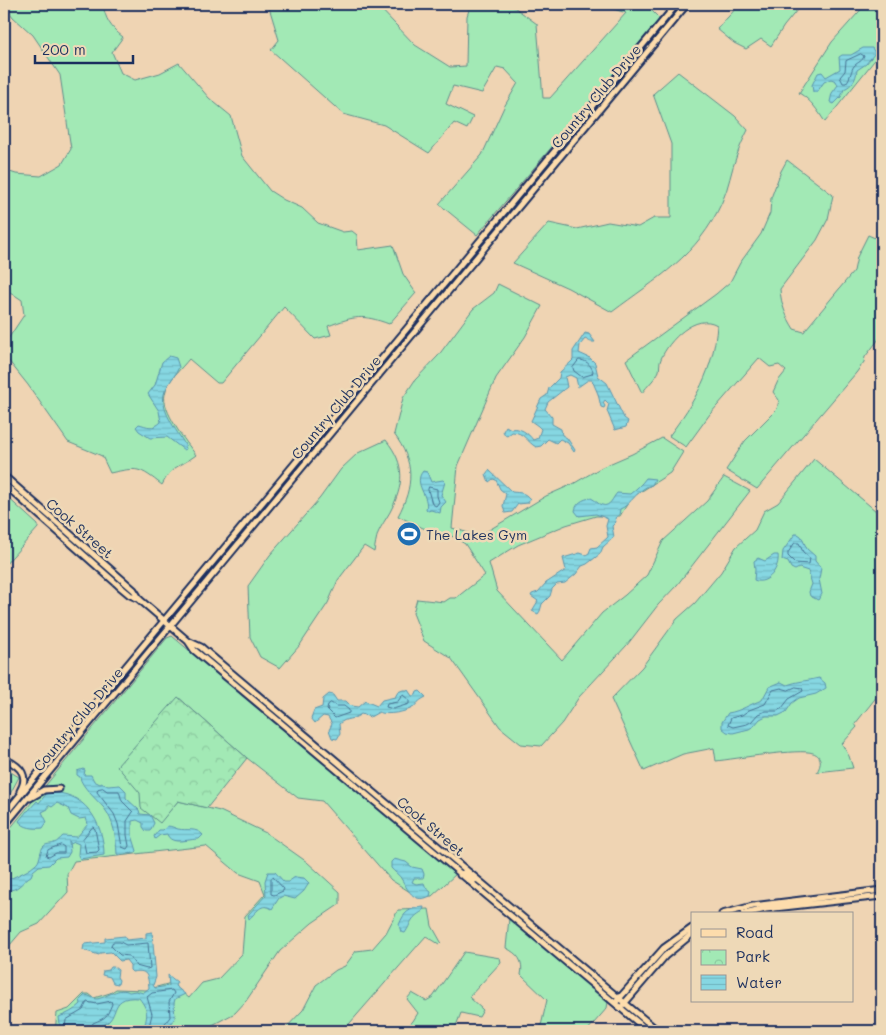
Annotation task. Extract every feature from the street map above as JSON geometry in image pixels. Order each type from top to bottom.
[{"type":"main road","name":"Country Club Drive","points":[[6,813],[678,4]]},
{"type":"main road","name":"Country Club Drive","points":[[4,826],[687,4]]},
{"type":"main road","name":"Cook Street","points":[[4,476],[134,590],[139,599]]},
{"type":"main road","name":"Cook Street","points":[[4,484],[130,595],[139,599],[188,641],[201,647],[563,951],[617,1000]]},
{"type":"main road","points":[[207,581],[207,576],[224,550]]},
{"type":"main road","points":[[85,556],[90,556],[96,561],[102,561]]},
{"type":"main road","name":"Cook Street","points":[[188,641],[194,650],[460,875],[658,1031]]},
{"type":"main road","points":[[6,813],[22,788],[24,777],[20,768],[7,760]]},
{"type":"main road","points":[[11,818],[35,794],[59,789]]},
{"type":"main road","points":[[460,875],[466,874],[486,887]]},
{"type":"main road","points":[[730,912],[753,906],[882,890]]},
{"type":"main road","points":[[753,912],[882,896]]},
{"type":"main road","points":[[523,926],[556,950],[563,951]]},
{"type":"main road","points":[[617,1000],[664,948],[691,929]]},
{"type":"main road","points":[[623,1005],[665,956],[691,935]]},
{"type":"main road","name":"Cook Street","points":[[623,1005],[648,1031]]},
{"type":"green space","points":[[4,4],[103,4],[109,23],[123,37],[112,52],[121,73],[135,80],[160,73],[179,63],[209,98],[231,116],[242,156],[270,191],[302,208],[318,223],[343,232],[352,231],[357,235],[358,250],[393,245],[403,274],[416,293],[389,324],[372,319],[352,318],[328,326],[331,335],[315,339],[284,307],[221,383],[217,383],[189,359],[168,384],[165,401],[175,426],[196,455],[173,470],[162,485],[138,470],[133,469],[110,473],[102,456],[68,442],[28,385],[4,355],[4,345],[24,315],[22,300],[4,288],[4,170],[16,174],[41,176],[62,164],[71,149],[60,75],[33,35],[13,17]]},
{"type":"green space","points":[[268,4],[376,4],[415,45],[450,67],[466,66],[467,16],[471,4],[499,4],[514,7],[537,24],[543,98],[550,98],[626,13],[598,4],[645,4],[659,18],[658,22],[477,235],[439,204],[482,155],[504,107],[518,83],[505,69],[497,67],[482,93],[453,86],[446,104],[473,117],[467,129],[454,123],[429,153],[384,125],[343,114],[271,50],[279,40]]},
{"type":"green space","points":[[740,4],[802,4],[771,46],[761,39],[746,49],[734,43],[717,29]]},
{"type":"green space","points":[[866,4],[882,4],[882,51],[825,122],[811,102],[799,93],[832,42]]},
{"type":"green space","points":[[678,72],[735,116],[748,130],[738,152],[722,202],[712,221],[689,252],[612,312],[568,288],[513,263],[549,223],[577,229],[608,222],[638,227],[654,218],[671,218],[671,144],[653,94]]},
{"type":"green space","points":[[787,160],[833,195],[828,219],[817,240],[780,289],[783,305],[789,320],[794,329],[804,332],[854,271],[857,257],[868,235],[882,241],[882,335],[865,357],[864,362],[856,373],[757,489],[726,470],[745,441],[777,409],[779,400],[773,392],[778,381],[786,371],[779,365],[770,367],[759,358],[710,414],[686,447],[669,436],[702,384],[712,356],[717,325],[709,322],[700,322],[684,330],[676,337],[660,360],[658,374],[642,393],[626,360],[730,282],[740,263],[761,234],[770,213],[771,198]]},
{"type":"green space","points":[[498,284],[542,306],[525,337],[496,378],[458,466],[452,528],[479,536],[546,496],[662,438],[683,452],[670,473],[631,498],[620,516],[596,516],[566,525],[518,545],[489,563],[497,591],[562,660],[602,613],[647,575],[663,541],[707,501],[724,477],[750,491],[677,585],[658,605],[627,645],[579,697],[562,723],[541,746],[521,744],[500,727],[451,658],[424,641],[413,613],[417,599],[444,602],[450,598],[456,598],[485,575],[465,544],[454,537],[423,528],[398,516],[407,494],[410,474],[406,454],[394,434],[403,398],[415,380],[438,356],[473,309],[494,293]]},
{"type":"green space","points":[[386,440],[397,458],[401,475],[395,502],[378,533],[374,552],[364,546],[338,580],[328,603],[300,645],[280,668],[260,657],[250,637],[248,586],[270,555],[320,498],[341,469],[358,453]]},
{"type":"green space","points":[[814,459],[882,516],[882,690],[855,724],[857,727],[842,744],[853,768],[817,772],[820,758],[816,754],[806,752],[716,761],[714,748],[683,754],[644,771],[611,699],[642,667],[677,619],[695,603],[721,572],[736,547],[755,530],[764,511],[778,503]]},
{"type":"green space","points":[[4,494],[38,525],[38,528],[4,566]]},
{"type":"green space","points":[[172,636],[456,874],[432,896],[418,897],[391,880],[322,801],[298,798],[247,758],[178,697],[140,793],[160,822],[178,801],[220,811],[266,833],[307,862],[340,892],[340,904],[312,923],[280,951],[246,1001],[235,1013],[201,1031],[55,1031],[57,1013],[69,1009],[84,994],[89,994],[94,998],[116,989],[146,990],[171,983],[189,998],[202,983],[218,979],[242,954],[245,916],[265,894],[260,881],[238,873],[206,846],[74,861],[67,874],[68,892],[39,924],[21,932],[4,952],[4,836],[167,638]]},
{"type":"green space","points":[[178,697],[247,758],[207,808],[178,801],[160,823],[141,808],[140,793],[117,766]]},
{"type":"green space","points":[[4,768],[19,777],[4,801]]},
{"type":"green space","points":[[429,909],[432,926],[441,942],[439,944],[426,936],[343,1031],[283,1031],[303,1010],[316,985],[336,970],[345,966],[356,951],[372,949],[386,933],[398,910]]},
{"type":"green space","points":[[509,918],[608,1002],[607,1008],[587,1031],[503,1031],[540,1030],[547,1000],[521,975],[522,966],[519,958],[506,948]]},
{"type":"green space","points":[[464,952],[500,958],[501,962],[469,997],[483,1010],[479,1017],[461,1013],[454,1031],[404,1031],[418,1013],[407,999],[412,993],[426,1001],[433,997]]},
{"type":"water","points":[[863,48],[872,48],[875,53],[866,64],[857,70],[850,86],[844,89],[841,97],[834,104],[830,102],[832,93],[838,85],[836,81],[831,79],[824,82],[817,92],[813,92],[812,85],[818,73],[822,72],[826,77],[840,69],[839,57],[851,55]]},
{"type":"water","points":[[585,333],[589,334],[595,342],[585,339],[580,345],[579,353],[590,358],[595,363],[598,376],[607,383],[624,418],[628,421],[626,427],[615,430],[607,411],[609,404],[605,400],[603,403],[604,408],[601,407],[592,380],[588,380],[578,387],[576,378],[570,375],[565,377],[567,387],[548,402],[545,409],[552,417],[552,424],[561,429],[562,435],[567,438],[575,450],[574,452],[568,443],[560,439],[556,443],[548,439],[541,446],[536,447],[516,432],[505,435],[503,431],[506,426],[511,429],[524,431],[533,440],[538,438],[541,429],[531,421],[541,399],[547,395],[549,388],[559,378],[560,372],[573,360],[573,351]]},
{"type":"water","points":[[169,356],[176,358],[179,367],[165,391],[164,405],[169,419],[185,445],[186,449],[184,450],[167,437],[150,438],[136,427],[139,424],[153,427],[161,422],[159,411],[148,394],[155,385],[162,362]]},
{"type":"water","points":[[489,470],[512,492],[526,495],[530,499],[528,503],[518,504],[512,512],[505,513],[503,506],[506,494],[500,489],[496,480],[493,479],[489,482],[486,474]]},
{"type":"water","points":[[423,471],[427,472],[431,482],[443,480],[445,482],[441,495],[446,502],[441,507],[440,513],[426,509],[426,499],[419,481]]},
{"type":"water","points":[[646,478],[655,479],[652,485],[643,489],[620,509],[619,515],[615,518],[616,522],[612,526],[614,537],[603,547],[600,554],[582,566],[565,583],[557,584],[552,589],[550,596],[542,604],[538,614],[532,611],[538,601],[531,596],[532,594],[538,592],[546,583],[566,570],[563,558],[580,553],[586,555],[591,548],[597,547],[608,537],[606,526],[608,519],[596,514],[579,516],[575,511],[578,504],[583,500],[591,498],[605,506],[611,502],[617,493],[630,494]]},
{"type":"water","points":[[795,534],[801,536],[807,549],[815,556],[815,561],[821,568],[819,579],[822,594],[818,600],[810,596],[809,592],[812,584],[808,571],[799,568],[795,570],[791,568],[788,562],[782,560],[783,551]]},
{"type":"water","points":[[774,555],[778,555],[778,560],[772,574],[764,580],[754,580],[754,561],[758,558],[765,561]]},
{"type":"water","points":[[819,678],[825,683],[826,688],[816,694],[799,698],[792,703],[786,712],[778,716],[766,716],[749,729],[733,733],[727,732],[722,728],[722,722],[728,713],[762,700],[769,687],[781,682],[787,685]]},
{"type":"water","points":[[408,690],[412,696],[420,691],[426,697],[407,710],[396,713],[379,712],[370,717],[361,714],[355,718],[344,720],[339,724],[340,734],[337,739],[332,738],[329,730],[332,724],[328,717],[323,716],[315,723],[311,718],[314,710],[322,707],[323,699],[329,694],[333,695],[337,701],[346,701],[351,706],[358,707],[365,701],[377,706],[382,700],[395,697],[398,692]]},
{"type":"water","points":[[85,770],[84,775],[91,775],[94,781],[100,784],[108,786],[120,785],[126,791],[126,798],[139,810],[140,814],[150,815],[154,823],[150,831],[146,831],[143,823],[137,820],[132,821],[132,835],[137,851],[135,853],[117,854],[115,835],[110,818],[77,775],[77,771]]},
{"type":"water","points":[[47,793],[60,793],[72,796],[89,810],[96,820],[100,831],[104,855],[80,859],[78,855],[79,844],[74,842],[71,844],[69,841],[70,852],[67,857],[56,858],[49,865],[39,866],[19,886],[10,890],[8,894],[4,894],[4,882],[28,870],[37,863],[44,846],[53,844],[63,836],[77,837],[88,824],[86,818],[79,819],[71,815],[68,808],[57,803],[52,807],[48,805],[48,809],[42,812],[47,822],[43,828],[29,828],[23,825],[19,821]]},
{"type":"water","points":[[167,826],[194,830],[203,835],[199,839],[180,841],[172,840],[167,834],[160,835],[155,839],[154,836],[159,830],[163,830]]},
{"type":"water","points":[[394,859],[422,869],[423,878],[414,878],[412,882],[416,884],[424,883],[431,892],[430,896],[420,899],[413,896],[400,877],[391,868],[391,862]]},
{"type":"water","points":[[268,872],[275,872],[284,882],[288,882],[295,877],[304,878],[309,883],[304,891],[295,899],[283,896],[279,898],[272,909],[262,907],[249,919],[248,915],[266,895],[265,881]]},
{"type":"water","points":[[424,907],[423,911],[413,919],[405,933],[401,932],[399,925],[405,914],[414,908]]},
{"type":"water","points":[[152,932],[156,977],[153,985],[155,988],[169,986],[168,975],[177,982],[175,986],[185,994],[175,999],[175,1018],[164,1031],[143,1031],[147,1014],[145,1007],[139,998],[128,998],[118,1005],[110,1020],[96,1027],[95,1031],[55,1031],[60,1025],[59,1017],[79,1006],[81,1004],[80,1000],[85,995],[97,999],[121,990],[143,993],[149,988],[144,972],[132,972],[126,960],[120,961],[111,952],[100,953],[99,955],[83,950],[84,944],[105,942],[105,938],[125,936],[126,940],[146,938],[146,933]]},
{"type":"water","points":[[111,967],[118,970],[118,984],[113,983],[110,977],[102,975],[103,971],[109,970]]},
{"type":"place","name":"The Lakes Gym","points":[[409,534]]}]
